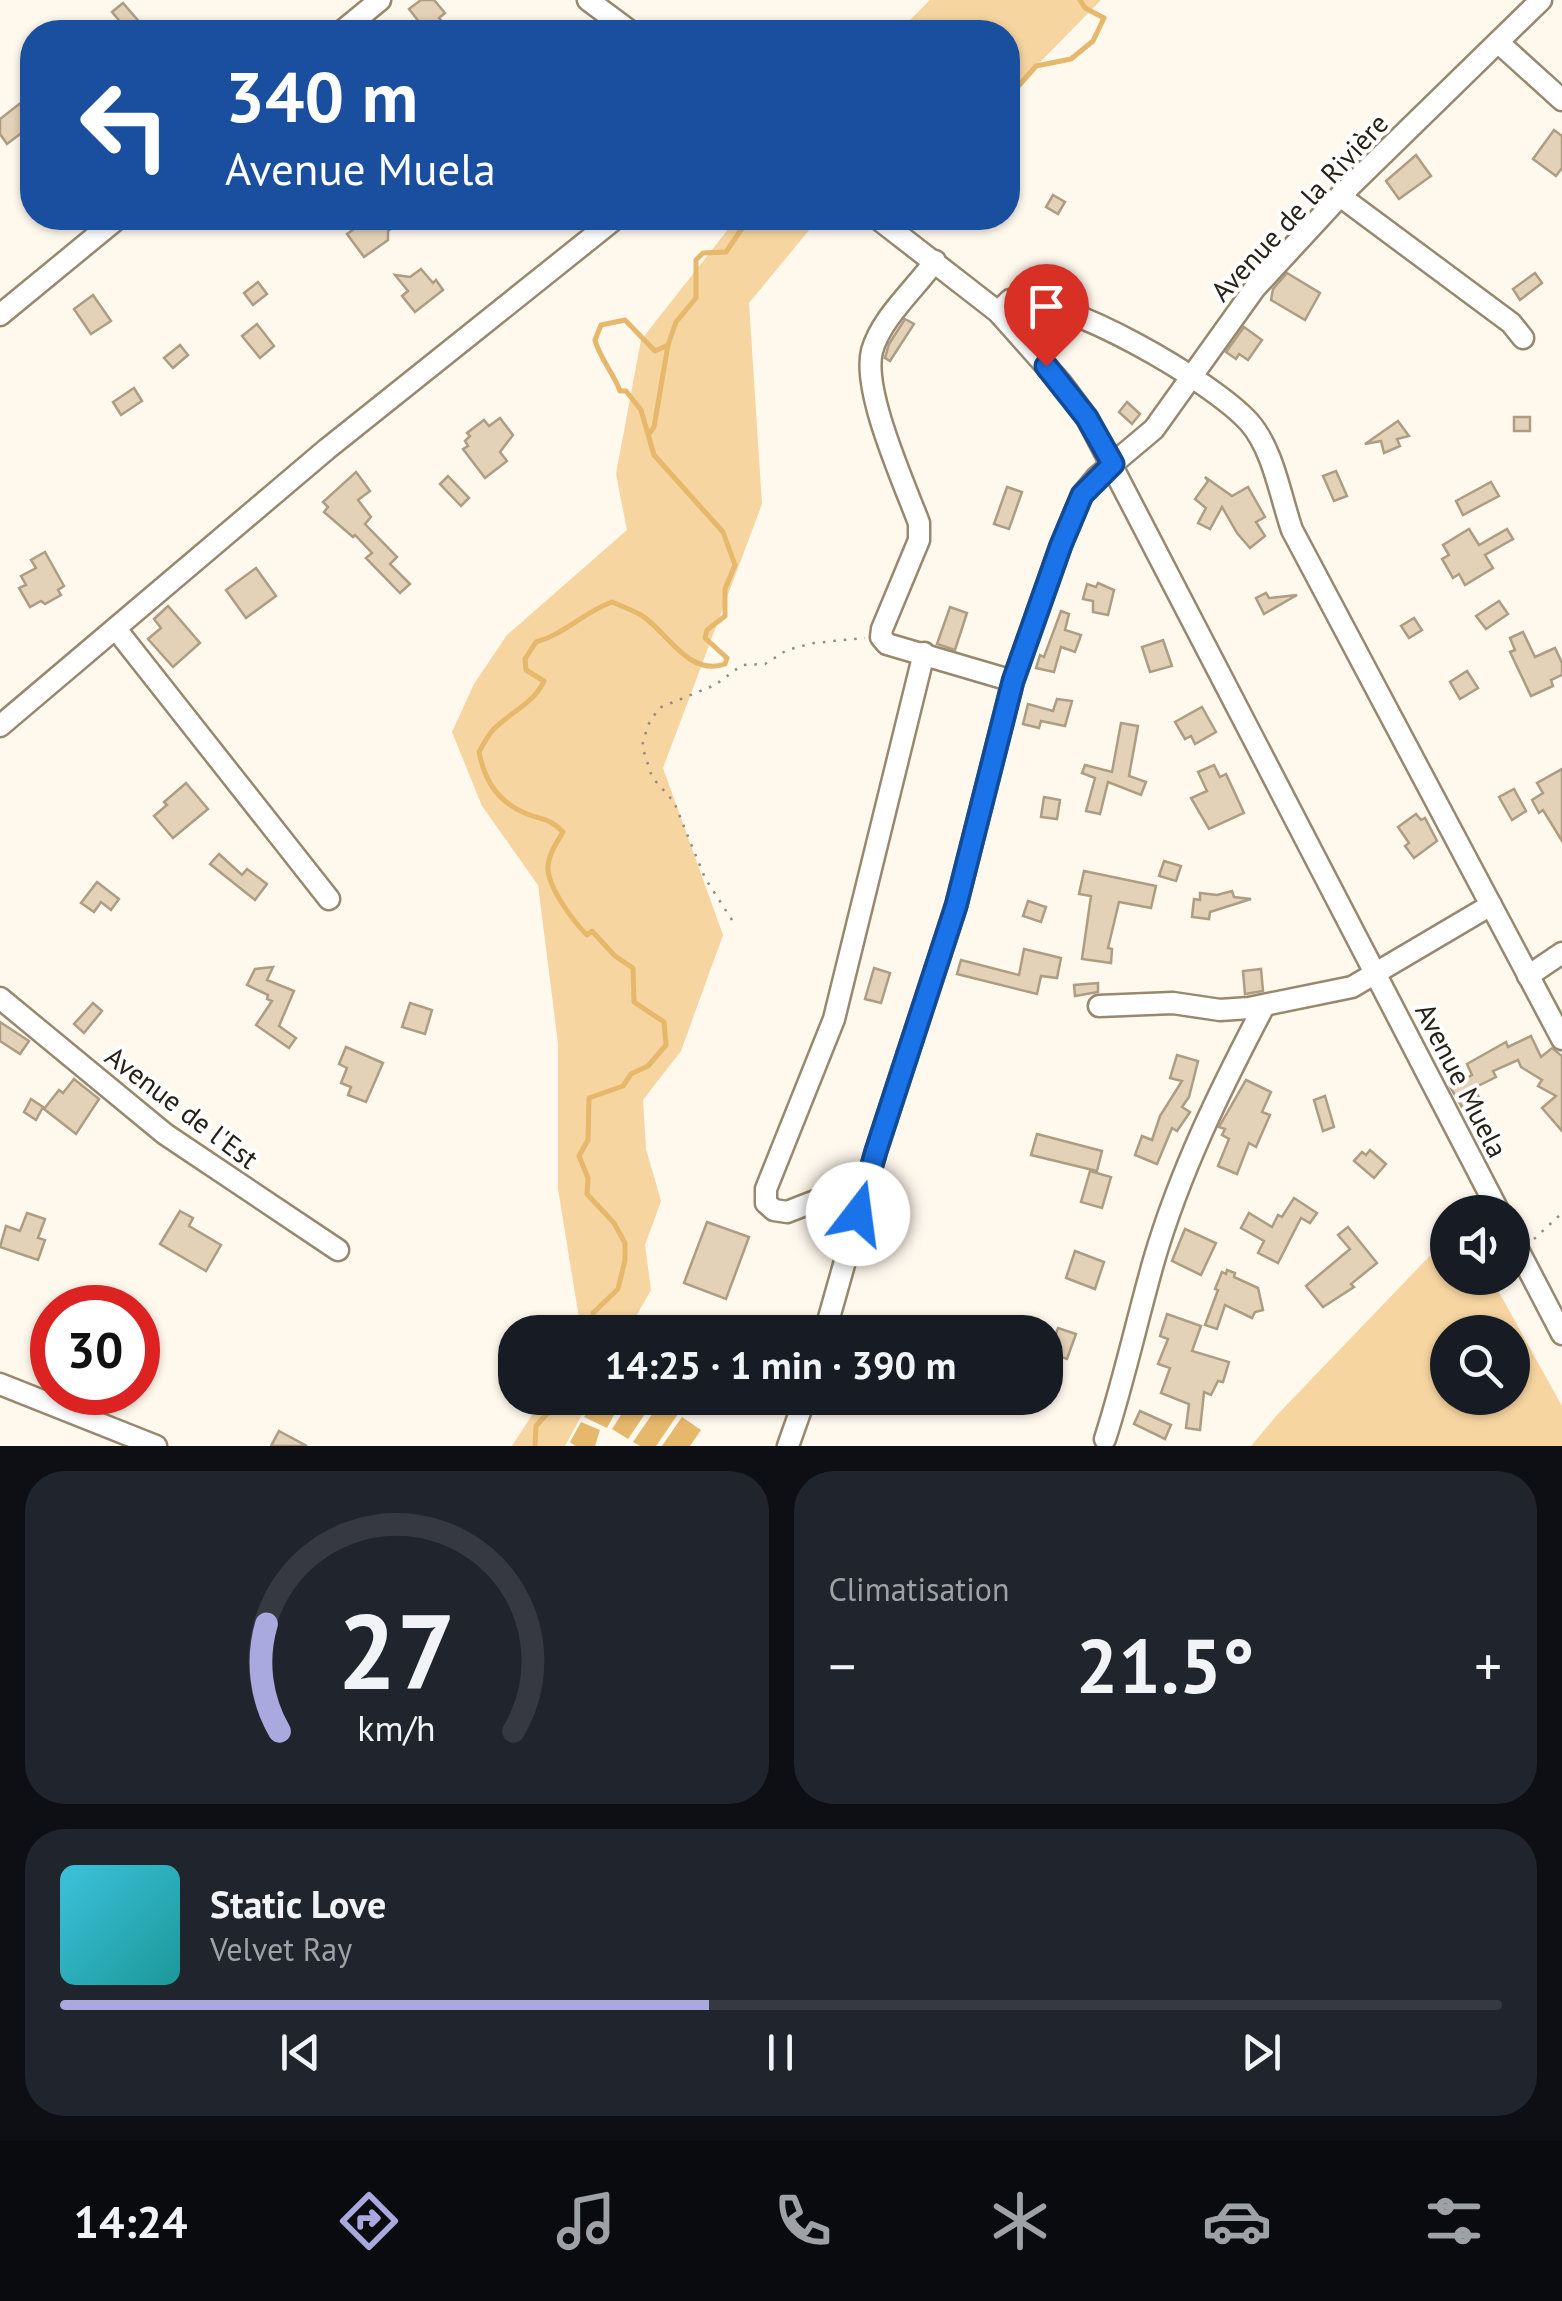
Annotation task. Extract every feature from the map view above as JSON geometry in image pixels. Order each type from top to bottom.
[{"type":"street","points":[[356,20],[380,0]]},
{"type":"street","name":"Avenue de la Rivière","points":[[830,1315],[867,1181],[956,906],[1013,681],[1082,495],[1154,429],[1255,288],[1340,196],[1541,0]]},
{"type":"street","points":[[1499,44],[1562,100]]},
{"type":"street","points":[[1340,196],[1511,323],[1523,338]]},
{"type":"street","points":[[0,315],[103,230]]},
{"type":"street","points":[[0,726],[328,449],[601,230]]},
{"type":"street","points":[[893,230],[998,312],[1062,383],[1113,464]]},
{"type":"street","points":[[935,261],[883,328],[872,352],[871,386],[919,524],[919,540],[881,637],[887,644],[1013,681]]},
{"type":"street","points":[[998,312],[1010,300],[1024,299],[1062,310],[1130,341],[1189,377],[1250,423],[1264,444],[1292,530],[1562,1039]]},
{"type":"street","name":"Avenue Muela","points":[[1113,464],[1490,1195]]},
{"type":"street","points":[[116,629],[329,899]]},
{"type":"street","points":[[867,1181],[787,1212],[774,1210],[766,1203],[766,1188],[834,1020],[924,653]]},
{"type":"street","points":[[1099,1006],[1174,1003],[1220,1010],[1264,1006],[1345,989],[1492,905]]},
{"type":"street","points":[[1528,976],[1562,953]]},
{"type":"street","name":"Avenue de l'Est","points":[[0,998],[165,1134],[338,1250]]},
{"type":"street","points":[[1105,1439],[1124,1382],[1154,1259],[1188,1161],[1222,1084],[1264,1006]]},
{"type":"street","points":[[1530,1272],[1562,1334]]},
{"type":"street","points":[[0,1384],[156,1446]]},
{"type":"street","points":[[788,1446],[798,1415]]},
{"type":"path","points":[[732,920],[705,878],[674,802],[652,777],[642,746],[648,725],[660,708],[715,686],[742,666],[765,664],[787,650],[814,643],[881,637]]},
{"type":"path","points":[[1530,1236],[1562,1214]]},
{"type":"shaded area","points":[[930,0],[1101,0],[1020,83],[1020,20],[910,20]]},
{"type":"shaded area","points":[[728,230],[809,230],[749,303],[762,504],[663,768],[723,935],[681,1051],[643,1100],[646,1149],[661,1201],[645,1245],[651,1290],[637,1315],[579,1315],[558,1189],[558,1043],[538,885],[482,806],[452,732],[474,684],[507,635],[627,530],[616,474],[641,340]]},
{"type":"shaded area","points":[[1430,1256],[1430,1295],[1500,1295],[1512,1315],[1430,1315],[1430,1415],[1530,1415],[1530,1348],[1562,1406],[1562,1446],[1251,1446]]},
{"type":"shaded area","points":[[532,1415],[582,1415],[565,1446],[512,1446]]},
{"type":"shaded area","points":[[585,1415],[614,1415],[607,1428]]},
{"type":"shaded area","points":[[621,1415],[644,1415],[628,1439],[612,1429]]},
{"type":"shaded area","points":[[651,1415],[677,1415],[656,1446],[633,1442]]},
{"type":"shaded area","points":[[682,1417],[701,1430],[690,1446],[662,1446]]},
{"type":"shaded area","points":[[581,1422],[600,1430],[595,1446],[575,1446],[570,1442]]},
{"type":"building","points":[[421,0],[434,0],[445,13],[441,20],[418,20],[409,9]]},
{"type":"building","points":[[123,3],[138,20],[119,20],[112,12]]},
{"type":"building","points":[[20,103],[20,134],[7,144],[0,134],[0,119]]},
{"type":"building","points":[[1554,130],[1562,136],[1562,168],[1556,176],[1533,159]]},
{"type":"building","points":[[1416,155],[1431,176],[1399,199],[1386,181]]},
{"type":"building","points":[[1053,195],[1065,202],[1058,214],[1046,207]]},
{"type":"building","points":[[353,230],[389,230],[388,240],[364,257],[347,234]]},
{"type":"building","points":[[421,269],[443,290],[415,312],[402,296],[408,291],[395,275],[410,277]]},
{"type":"building","points":[[1287,273],[1320,293],[1305,320],[1271,300],[1273,289]]},
{"type":"building","points":[[1535,273],[1542,283],[1520,300],[1513,289]]},
{"type":"building","points":[[258,282],[267,294],[253,305],[244,293]]},
{"type":"building","points":[[93,295],[111,321],[91,334],[74,309]]},
{"type":"building","points":[[905,319],[914,324],[890,361],[885,358],[889,344]]},
{"type":"building","points":[[257,324],[274,346],[260,358],[242,336]]},
{"type":"building","points":[[1244,327],[1262,340],[1248,360],[1239,354],[1236,359],[1226,352]]},
{"type":"building","points":[[180,345],[188,355],[173,368],[164,358]]},
{"type":"building","points":[[134,388],[142,401],[121,415],[113,402]]},
{"type":"building","points":[[1127,402],[1140,414],[1132,424],[1119,412]]},
{"type":"building","points":[[1514,417],[1530,417],[1530,431],[1514,431]]},
{"type":"building","points":[[500,418],[513,435],[500,452],[507,461],[485,478],[463,449],[468,446],[467,433],[484,420],[489,426]]},
{"type":"building","points":[[1398,421],[1409,436],[1397,439],[1400,446],[1384,453],[1381,441],[1365,444]]},
{"type":"building","points":[[1336,471],[1347,496],[1334,501],[1323,476]]},
{"type":"building","points":[[356,472],[370,491],[358,500],[371,517],[365,524],[397,557],[390,564],[410,584],[400,593],[366,558],[372,553],[324,512],[328,507],[323,502]]},
{"type":"building","points":[[448,476],[469,498],[461,506],[440,484]]},
{"type":"building","points":[[1205,477],[1232,496],[1248,487],[1265,517],[1256,522],[1265,536],[1250,548],[1222,507],[1210,529],[1198,523],[1206,508],[1195,499],[1208,481]]},
{"type":"building","points":[[1491,482],[1499,496],[1463,515],[1456,501]]},
{"type":"building","points":[[1007,487],[1022,492],[1009,529],[994,524]]},
{"type":"building","points":[[1469,529],[1479,545],[1507,529],[1513,539],[1485,555],[1493,568],[1465,585],[1459,574],[1453,578],[1442,559],[1449,555],[1443,545]]},
{"type":"building","points":[[45,552],[64,586],[58,590],[61,595],[30,607],[19,588],[26,585],[21,576],[36,568],[31,560]]},
{"type":"building","points":[[256,568],[276,596],[246,618],[226,590]]},
{"type":"building","points":[[1098,583],[1114,590],[1108,615],[1093,612],[1093,601],[1083,599],[1087,584],[1096,587]]},
{"type":"building","points":[[1266,593],[1269,598],[1297,595],[1264,614],[1256,598]]},
{"type":"building","points":[[1499,601],[1508,614],[1486,629],[1476,616]]},
{"type":"building","points":[[168,606],[200,643],[173,667],[148,639],[161,628],[154,619]]},
{"type":"building","points":[[950,607],[967,613],[955,650],[937,644]]},
{"type":"building","points":[[1061,611],[1069,614],[1065,630],[1081,635],[1075,652],[1061,647],[1054,672],[1036,668],[1040,655],[1044,657]]},
{"type":"building","points":[[1414,618],[1422,630],[1409,638],[1401,626]]},
{"type":"building","points":[[1523,632],[1535,657],[1555,648],[1562,663],[1562,675],[1551,680],[1553,686],[1531,696],[1510,652],[1515,650],[1510,638]]},
{"type":"building","points":[[1163,640],[1172,666],[1150,672],[1142,647]]},
{"type":"building","points":[[1467,671],[1478,688],[1460,699],[1450,682]]},
{"type":"building","points":[[1057,699],[1072,701],[1065,726],[1041,721],[1039,728],[1023,724],[1028,704],[1053,711]]},
{"type":"building","points":[[1202,707],[1216,732],[1195,744],[1191,736],[1185,739],[1175,722]]},
{"type":"building","points":[[1121,723],[1138,726],[1129,776],[1146,782],[1141,795],[1108,782],[1100,814],[1086,811],[1095,778],[1082,773],[1085,765],[1112,772]]},
{"type":"building","points":[[1214,765],[1220,777],[1226,774],[1244,813],[1209,829],[1191,798],[1207,791],[1198,772]]},
{"type":"building","points":[[1562,769],[1562,841],[1532,800],[1543,793],[1537,783]]},
{"type":"building","points":[[186,783],[208,809],[173,838],[154,816]]},
{"type":"building","points":[[1514,789],[1526,811],[1512,820],[1499,797]]},
{"type":"building","points":[[1044,797],[1060,800],[1057,819],[1041,817]]},
{"type":"building","points":[[1416,814],[1421,820],[1425,818],[1437,841],[1414,858],[1398,827]]},
{"type":"building","points":[[219,854],[242,875],[247,869],[267,884],[255,900],[210,864]]},
{"type":"building","points":[[1164,861],[1181,866],[1176,881],[1159,876]]},
{"type":"building","points":[[1084,871],[1156,886],[1151,908],[1119,902],[1108,948],[1112,949],[1111,963],[1082,959],[1091,896],[1079,894]]},
{"type":"building","points":[[97,882],[119,899],[111,910],[101,902],[94,912],[81,903]]},
{"type":"building","points":[[1232,891],[1234,897],[1251,899],[1210,912],[1209,919],[1192,917],[1194,899],[1200,900],[1200,893],[1217,895]]},
{"type":"building","points":[[1028,901],[1046,907],[1041,922],[1023,916]]},
{"type":"building","points":[[1024,949],[1061,958],[1057,978],[1041,976],[1037,994],[957,974],[961,960],[1019,975]]},
{"type":"building","points":[[273,967],[267,980],[294,991],[279,1026],[296,1038],[289,1048],[256,1025],[272,1001],[247,985],[255,969]]},
{"type":"building","points":[[874,968],[890,973],[881,1003],[865,999]]},
{"type":"building","points":[[1261,969],[1263,991],[1245,994],[1243,971]]},
{"type":"building","points":[[1098,983],[1098,992],[1075,996],[1074,985]]},
{"type":"building","points":[[93,1003],[102,1011],[84,1033],[74,1024]]},
{"type":"building","points":[[410,1003],[432,1010],[425,1034],[402,1027]]},
{"type":"building","points":[[0,1022],[29,1041],[20,1054],[0,1041]]},
{"type":"building","points":[[1531,1036],[1541,1057],[1552,1048],[1562,1056],[1562,1131],[1542,1108],[1556,1096],[1538,1086],[1542,1080],[1521,1067],[1518,1060],[1493,1071],[1496,1077],[1474,1088],[1482,1103],[1468,1117],[1450,1087],[1472,1075],[1467,1064],[1506,1042],[1508,1047]]},
{"type":"building","points":[[346,1047],[383,1063],[366,1102],[348,1095],[351,1087],[341,1083],[347,1068],[339,1064]]},
{"type":"building","points":[[1177,1055],[1198,1061],[1189,1097],[1182,1107],[1190,1112],[1177,1131],[1172,1128],[1157,1164],[1135,1155],[1142,1136],[1152,1140],[1160,1116],[1182,1081],[1170,1078]]},
{"type":"building","points":[[74,1079],[99,1099],[76,1134],[44,1109]]},
{"type":"building","points":[[1246,1080],[1271,1092],[1262,1112],[1270,1115],[1256,1147],[1249,1143],[1237,1174],[1218,1166],[1229,1139],[1222,1135],[1225,1129],[1219,1127]]},
{"type":"building","points":[[1325,1096],[1334,1127],[1323,1131],[1314,1100]]},
{"type":"building","points":[[31,1099],[43,1107],[36,1120],[24,1112]]},
{"type":"building","points":[[1037,1134],[1102,1151],[1097,1171],[1031,1155]]},
{"type":"building","points":[[1370,1150],[1386,1164],[1374,1178],[1354,1161]]},
{"type":"building","points":[[1090,1171],[1111,1177],[1102,1208],[1081,1202]]},
{"type":"building","points":[[1294,1198],[1317,1213],[1310,1223],[1301,1218],[1278,1263],[1258,1253],[1264,1241],[1241,1228],[1249,1213],[1272,1227]]},
{"type":"building","points":[[180,1211],[193,1218],[189,1226],[221,1245],[206,1271],[160,1244]]},
{"type":"building","points":[[27,1213],[45,1219],[38,1238],[45,1240],[38,1260],[0,1247],[6,1226],[20,1231]]},
{"type":"building","points":[[707,1222],[749,1237],[726,1299],[684,1283]]},
{"type":"building","points":[[1348,1227],[1377,1263],[1351,1284],[1354,1287],[1323,1307],[1306,1286],[1350,1249],[1338,1235]]},
{"type":"building","points":[[1185,1229],[1216,1243],[1201,1275],[1172,1261]]},
{"type":"building","points":[[1075,1251],[1104,1262],[1095,1289],[1066,1278]]},
{"type":"building","points":[[1227,1270],[1258,1288],[1263,1310],[1255,1312],[1252,1318],[1225,1305],[1217,1329],[1205,1325],[1218,1290],[1215,1289],[1222,1272],[1226,1274]]},
{"type":"building","points":[[1167,1314],[1201,1326],[1192,1351],[1229,1362],[1223,1382],[1218,1381],[1211,1395],[1204,1392],[1200,1430],[1186,1428],[1189,1404],[1161,1393],[1170,1368],[1158,1364],[1168,1339],[1160,1336]]},
{"type":"building","points":[[1063,1330],[1076,1334],[1067,1359],[1063,1358]]},
{"type":"building","points":[[1140,1411],[1171,1425],[1165,1439],[1134,1424]]},
{"type":"building","points":[[279,1431],[307,1446],[271,1446]]},
{"type":"waterway","points":[[1020,84],[1036,66],[1071,59],[1093,41],[1104,18],[1085,8],[1080,0]]},
{"type":"waterway","points":[[593,1315],[618,1289],[625,1243],[614,1223],[587,1194],[588,1178],[579,1156],[588,1140],[589,1098],[623,1086],[631,1074],[648,1066],[666,1045],[664,1022],[634,1002],[633,968],[615,956],[592,931],[587,935],[558,896],[548,865],[563,832],[501,797],[489,782],[479,752],[492,731],[533,696],[544,681],[526,670],[525,659],[536,642],[612,602],[651,622],[689,658],[700,664],[725,664],[727,658],[705,638],[707,630],[725,616],[725,589],[735,565],[723,532],[654,455],[641,410],[626,391],[620,391],[595,340],[601,325],[625,320],[655,351],[668,345],[676,322],[696,298],[696,260],[703,253],[726,252],[741,230]]},
{"type":"waterway","points":[[649,434],[654,427],[668,345]]},
{"type":"waterway","points":[[535,1446],[536,1426],[546,1415]]},
{"type":"route","points":[[858,1214],[956,906],[1013,681],[1082,495],[1113,464],[1087,418],[1046,366]]}]
